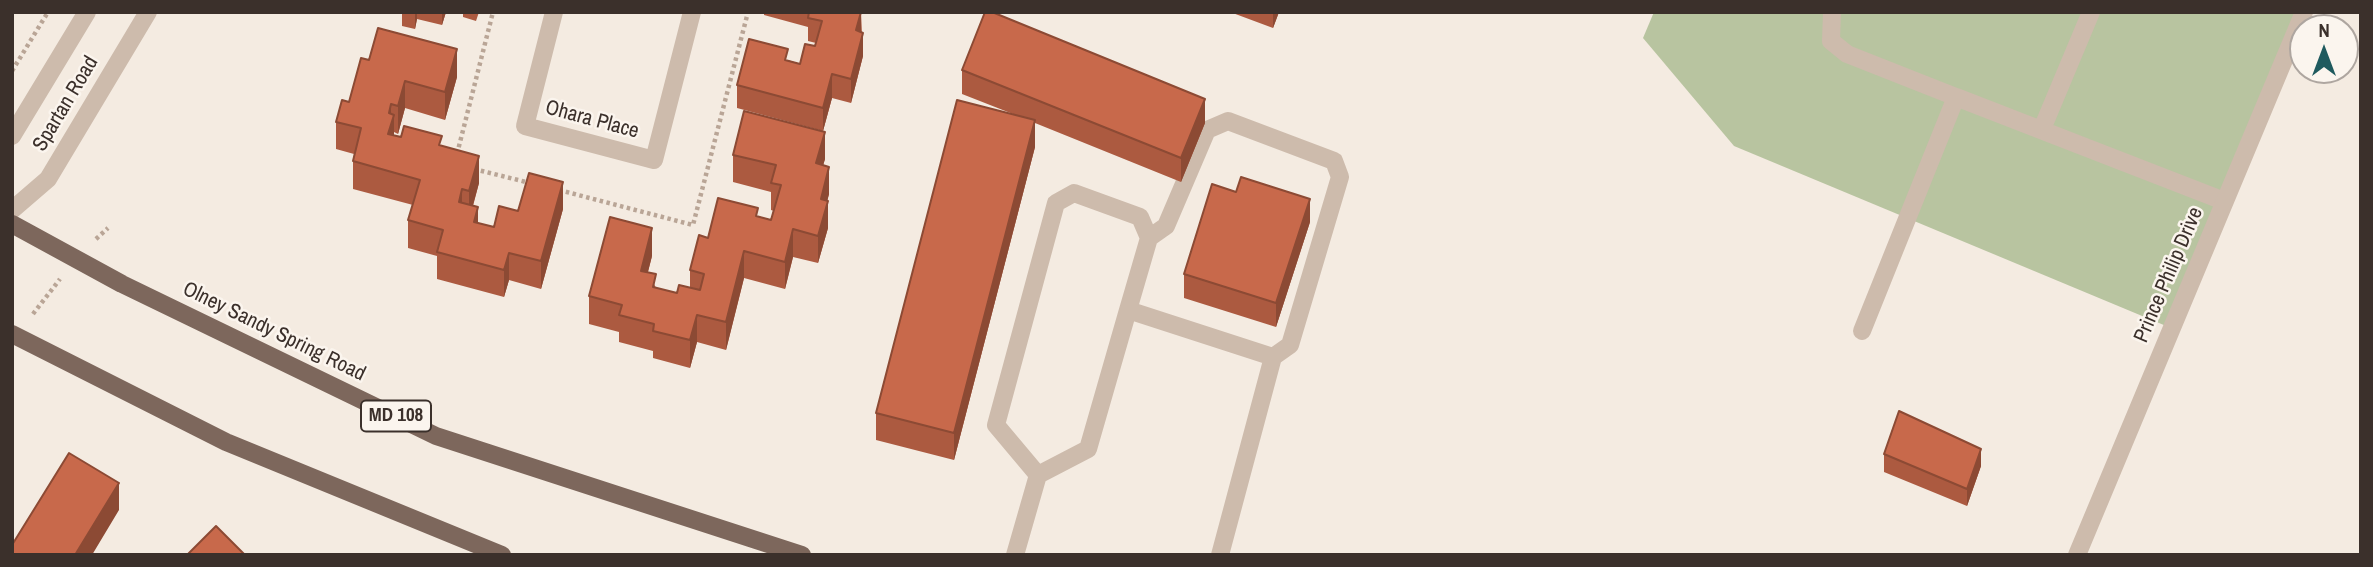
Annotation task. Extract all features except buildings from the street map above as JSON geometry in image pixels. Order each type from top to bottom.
[{"type":"main road","name":"Olney Sandy Spring Road","points":[[12,224],[122,284],[436,436],[802,555]]},
{"type":"main road","points":[[12,334],[226,442],[502,555]]},
{"type":"street","name":"Spartan Road","points":[[12,136],[86,12]]},
{"type":"street","name":"Spartan Road","points":[[12,210],[48,178],[148,12]]},
{"type":"street","name":"Ohara Place","points":[[554,12],[525,126],[653,160],[692,12]]},
{"type":"street","points":[[1832,12],[1831,41],[1847,54],[2224,201]]},
{"type":"street","points":[[2042,130],[2091,12]]},
{"type":"street","name":"Prince Philip Drive","points":[[2077,555],[2304,12]]},
{"type":"street","points":[[1862,331],[1956,97]]},
{"type":"street","points":[[1015,555],[1038,475],[1088,449],[1149,238],[1166,226],[1207,130],[1228,121],[1334,160],[1340,177],[1290,345],[1273,357],[1220,555]]},
{"type":"street","points":[[1038,475],[996,425],[1056,203],[1074,194],[1140,217],[1149,238]]},
{"type":"street","points":[[1128,310],[1273,357]]},
{"type":"path","points":[[12,71],[48,12]]},
{"type":"green space","points":[[1654,12],[2305,12],[2289,14],[2289,50],[2171,328],[1734,146],[1643,38]]}]
